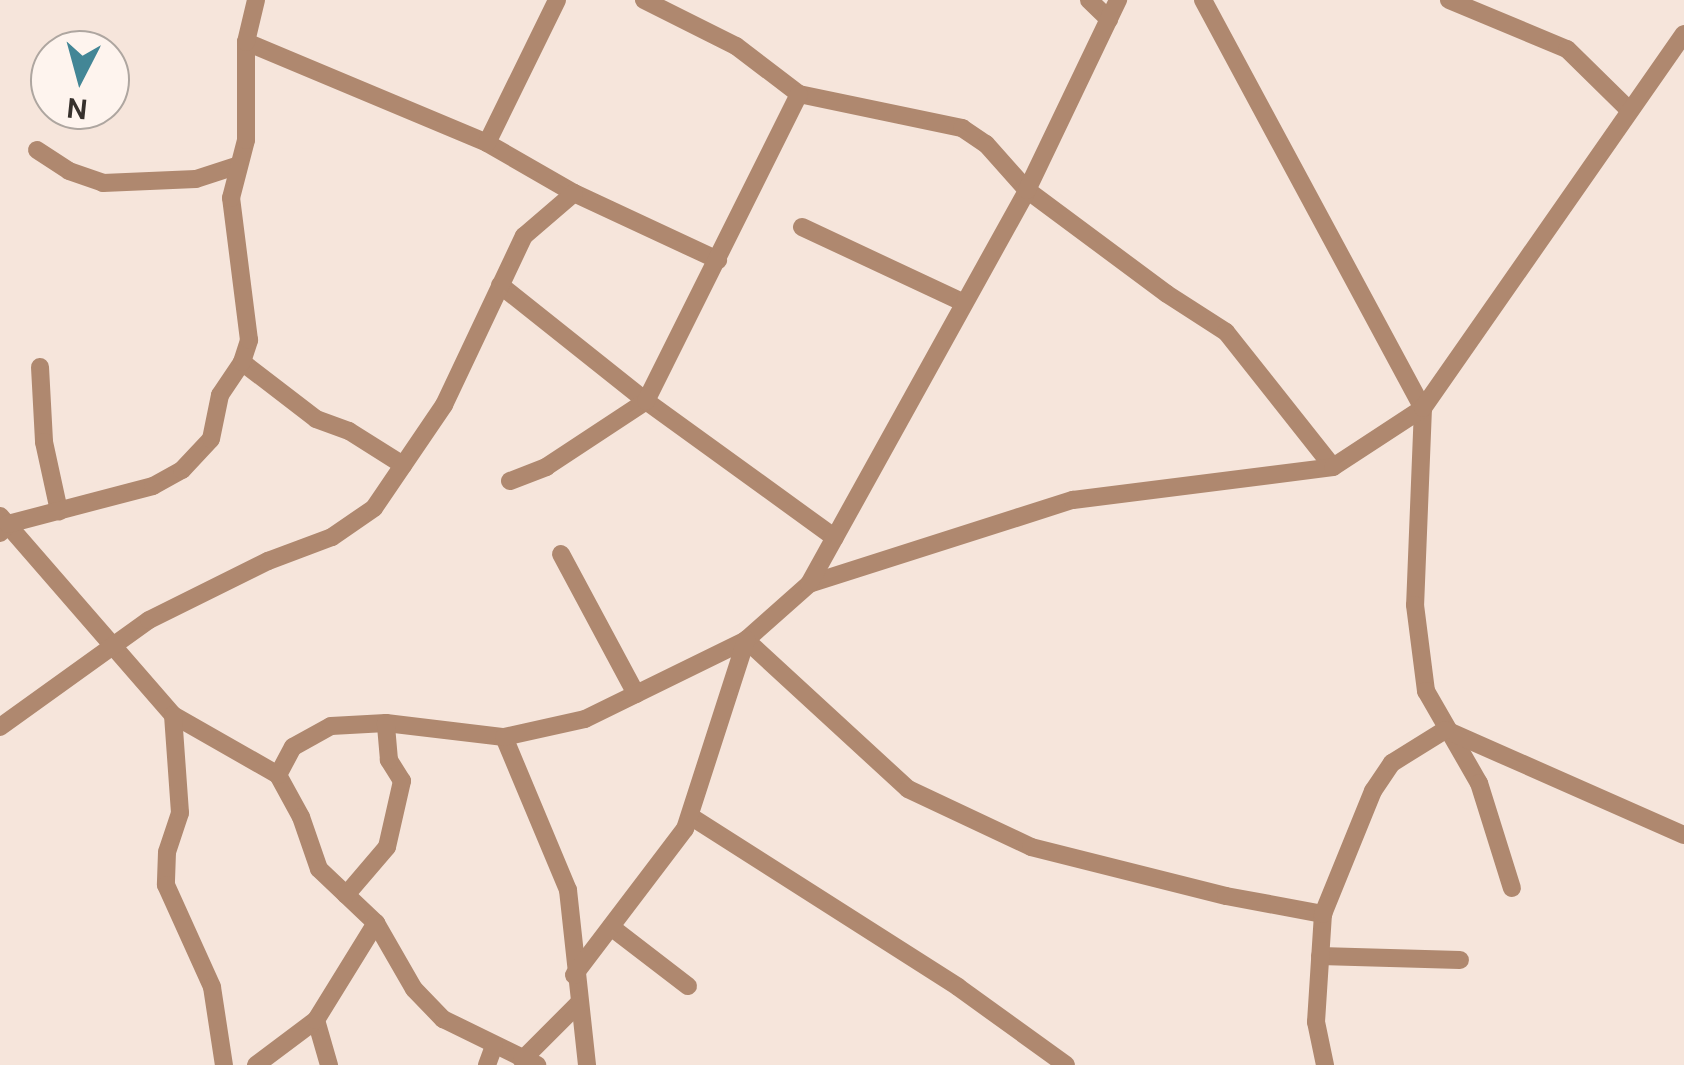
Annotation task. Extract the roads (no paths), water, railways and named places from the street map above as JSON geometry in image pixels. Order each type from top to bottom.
[{"type":"street","points":[[256,0],[246,42],[246,140],[236,166],[231,198],[249,340],[242,362],[220,395],[211,439],[182,470],[153,486],[3,524],[173,715],[278,775],[301,817],[319,869],[376,923],[414,988],[443,1019],[530,1063],[578,1004]]},
{"type":"street","points":[[486,143],[558,0]]},
{"type":"street","points":[[644,0],[736,46],[798,94],[962,128],[986,144],[1027,190],[1167,294],[1226,332],[1334,467]]},
{"type":"street","points":[[1089,0],[1109,19]]},
{"type":"street","points":[[278,775],[294,746],[332,726],[386,723],[504,737],[585,720],[746,640],[809,584],[1027,190],[1118,0]]},
{"type":"street","points":[[1203,0],[1423,408],[1415,605],[1426,692],[1479,784],[1512,888]]},
{"type":"street","points":[[1449,0],[1568,49],[1628,110]]},
{"type":"street","points":[[809,584],[1074,500],[1334,467],[1423,408],[1684,34]]},
{"type":"street","points":[[246,42],[486,143],[574,193],[718,260]]},
{"type":"street","points":[[510,481],[546,467],[646,401],[798,94]]},
{"type":"street","points":[[37,150],[69,172],[103,183],[196,179],[236,166]]},
{"type":"street","points":[[0,727],[112,644],[193,597],[332,537],[374,508],[444,405],[524,236],[574,193]]},
{"type":"street","points":[[802,226],[964,303]]},
{"type":"street","points":[[500,285],[646,401],[835,538]]},
{"type":"street","points":[[242,362],[316,418],[349,431],[403,464]]},
{"type":"street","points":[[40,367],[44,442],[59,510]]},
{"type":"street","points":[[562,554],[636,694]]},
{"type":"street","points":[[746,640],[908,789],[1031,847],[1226,896],[1322,914]]},
{"type":"street","points":[[574,976],[686,829],[692,798],[746,640]]},
{"type":"street","points":[[173,715],[180,813],[166,852],[166,886],[179,922],[212,987],[224,1065]]},
{"type":"street","points":[[346,895],[387,848],[402,781],[389,760],[386,723]]},
{"type":"street","points":[[1445,730],[1684,834]]},
{"type":"street","points":[[1326,1065],[1316,1022],[1322,914],[1373,790],[1392,763],[1445,730]]},
{"type":"street","points":[[504,737],[568,890],[574,976],[587,1065]]},
{"type":"street","points":[[690,816],[958,987],[1066,1065]]},
{"type":"street","points":[[256,1065],[316,1020],[376,923]]},
{"type":"street","points":[[611,927],[688,986]]},
{"type":"street","points":[[1320,956],[1460,960]]},
{"type":"street","points":[[316,1020],[329,1065]]},
{"type":"street","points":[[487,1065],[494,1046]]}]
